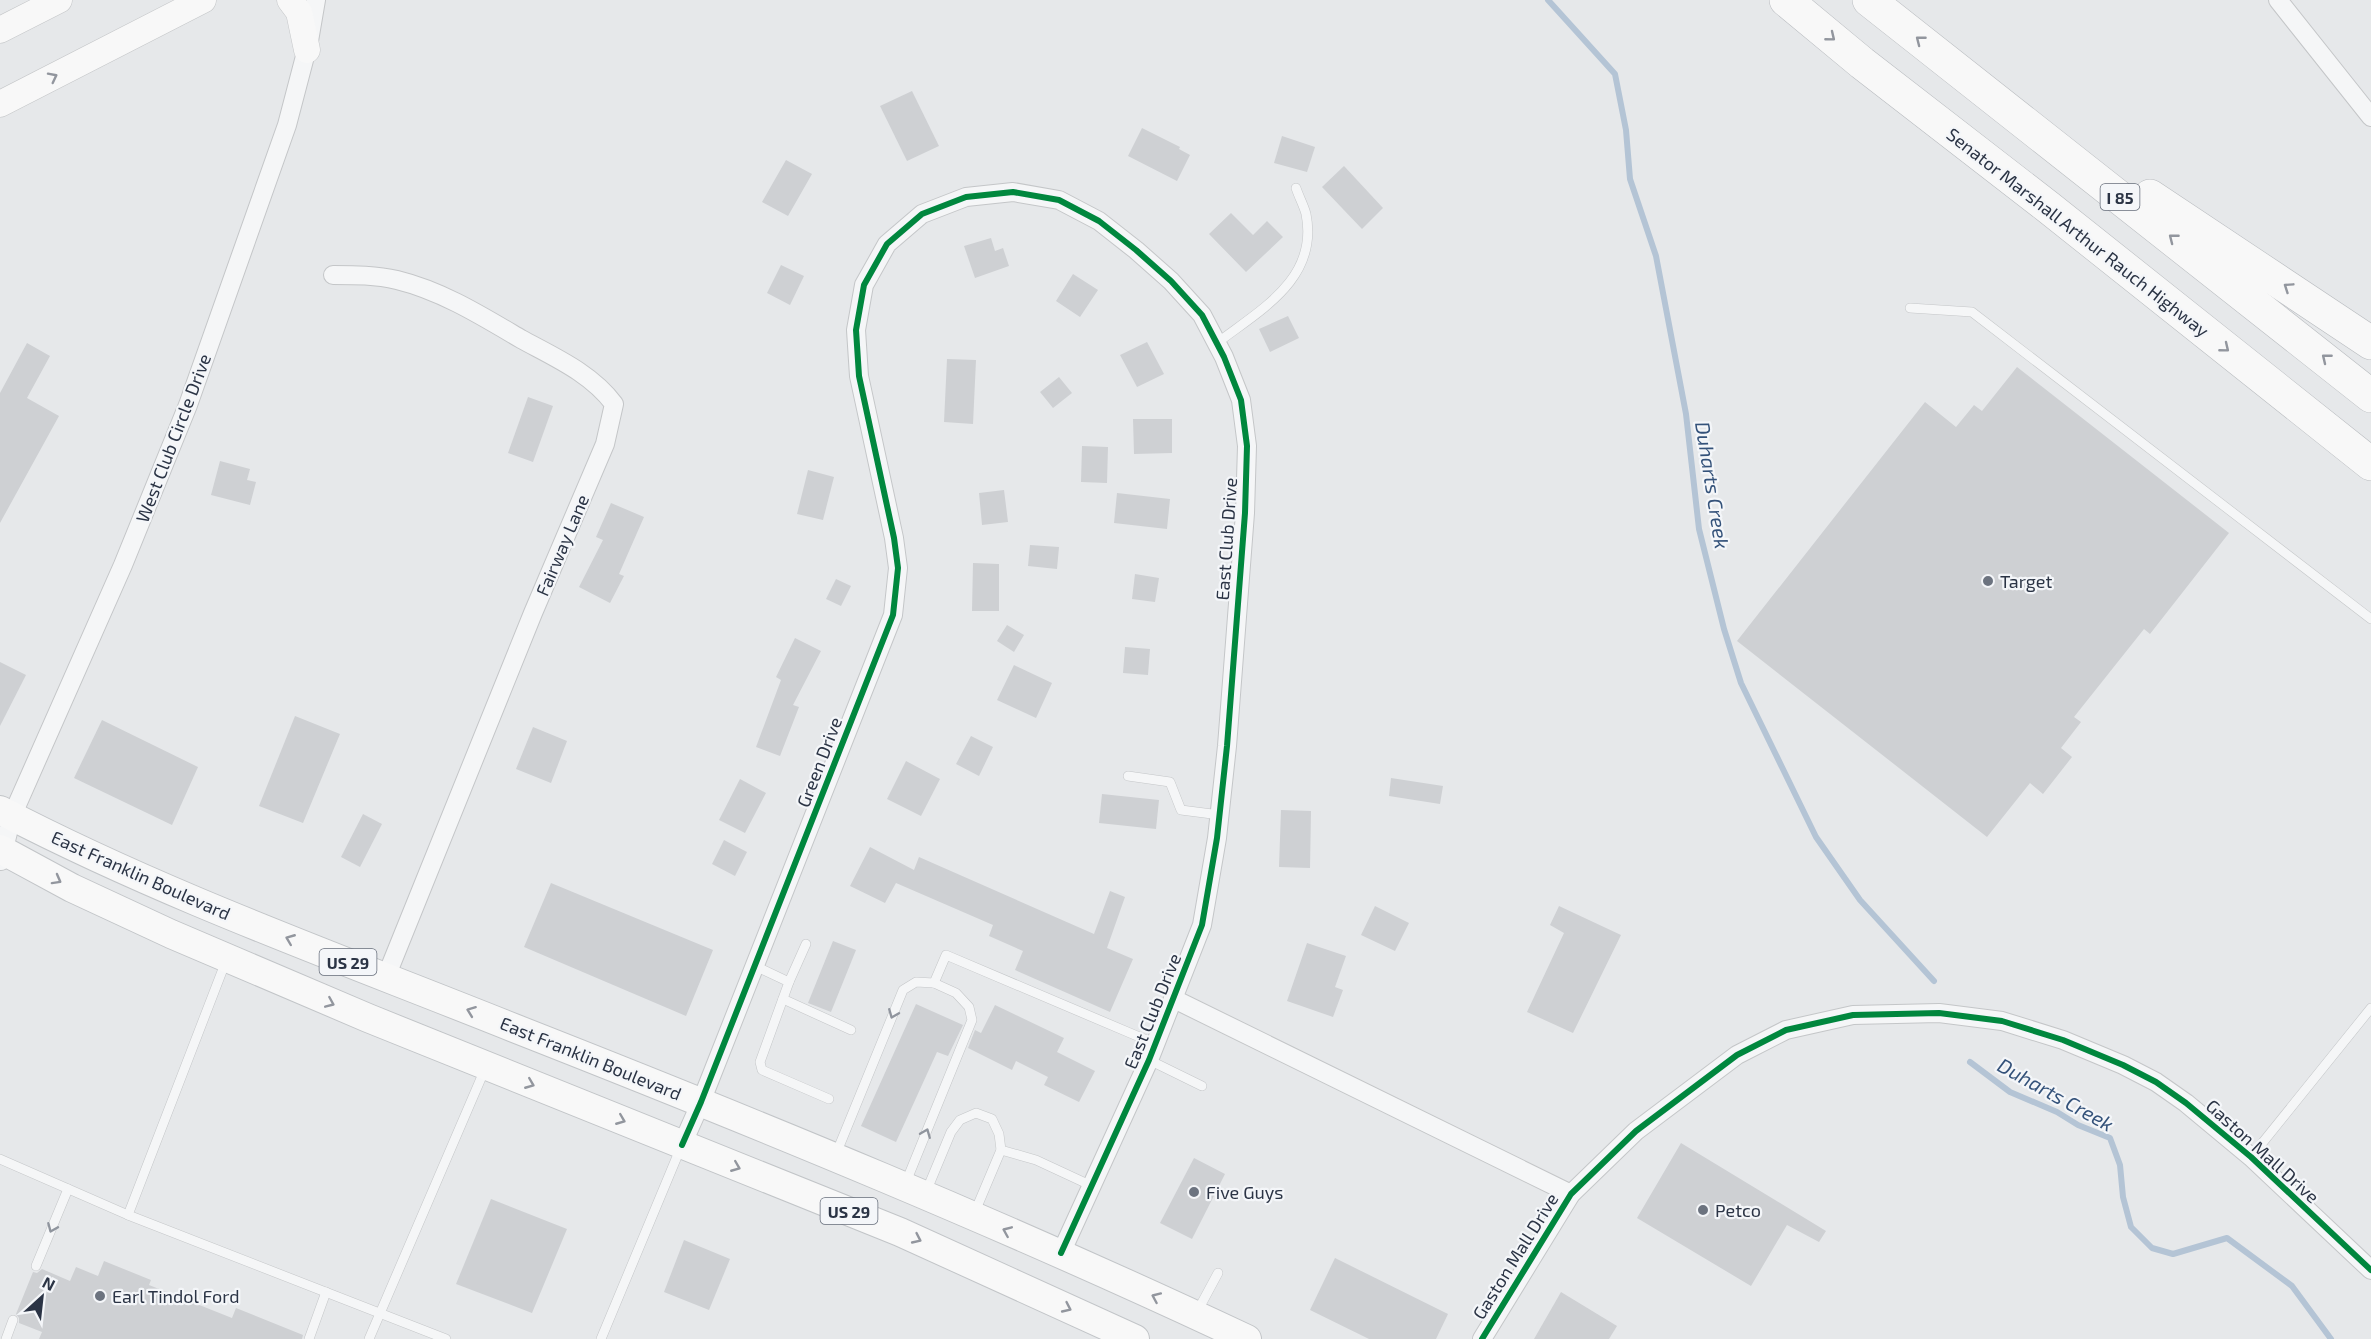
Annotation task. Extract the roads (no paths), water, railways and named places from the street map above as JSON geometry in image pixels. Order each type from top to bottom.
[{"type":"highway","name":"Senator Marshall Arthur Rauch Highway","points":[[1786,0],[1862,63],[2058,214],[2371,464]]},
{"type":"highway","name":"I 85","points":[[1869,0],[2371,396]]},
{"type":"highway","points":[[1959,71],[2371,343]]},
{"type":"main road","points":[[0,30],[59,0]]},
{"type":"main road","points":[[0,104],[203,0]]},
{"type":"main road","points":[[290,0],[299,12],[307,50]]},
{"type":"main road","name":"East Franklin Boulevard","points":[[6,813],[135,874],[386,977],[702,1102],[1061,1253],[1247,1339]]},
{"type":"main road","name":"East Franklin Boulevard","points":[[2,855],[227,959],[900,1232],[1135,1339]]},
{"type":"street","name":"West Club Circle Drive","points":[[2,855],[6,813],[123,565],[188,405],[273,171],[307,50],[316,0]]},
{"type":"street","points":[[2278,0],[2371,117]]},
{"type":"street","name":"East Club Drive","points":[[859,376],[856,330],[864,285],[887,244],[922,214],[966,197],[1012,192],[1059,200],[1099,221],[1171,280],[1202,315],[1217,343],[1241,400],[1247,446],[1245,513],[1220,815],[1202,925],[1152,1052],[1061,1253]]},
{"type":"street","name":"Fairway Lane","points":[[333,275],[364,275],[397,280],[438,294],[574,369],[602,388],[614,404],[605,444],[386,977]]},
{"type":"street","name":"Green Drive","points":[[682,1145],[702,1102],[893,615],[897,558],[859,376]]},
{"type":"street","points":[[1174,999],[1571,1194]]},
{"type":"street","name":"Gaston Mall Drive","points":[[1482,1339],[1571,1194],[1636,1131],[1737,1055],[1785,1030],[1853,1015],[1939,1012],[2002,1021],[2063,1040],[2123,1065],[2156,1082],[2186,1103],[2251,1157],[2371,1270]]},
{"type":"lane","points":[[1217,343],[1271,302],[1286,288],[1302,264],[1307,241],[1306,215],[1296,188]]},
{"type":"lane","points":[[1910,308],[1972,312],[2371,619]]},
{"type":"lane","points":[[1128,776],[1170,782],[1181,810],[1220,815]]},
{"type":"lane","points":[[806,944],[759,1062],[762,1070],[829,1099]]},
{"type":"lane","points":[[934,983],[946,955],[1152,1052],[1202,1086]]},
{"type":"lane","points":[[128,1215],[227,959]]},
{"type":"lane","points":[[755,966],[789,982]]},
{"type":"lane","points":[[834,1158],[903,990],[916,982],[934,983],[956,993],[969,1007],[972,1020],[914,1191]]},
{"type":"lane","points":[[783,999],[851,1030]]},
{"type":"lane","points":[[2251,1157],[2371,1008]]},
{"type":"lane","points":[[369,1339],[486,1066]]},
{"type":"lane","points":[[914,1191],[960,1120],[976,1113],[992,1119],[999,1134],[1001,1150],[973,1216]]},
{"type":"lane","points":[[601,1339],[682,1145]]},
{"type":"lane","points":[[1001,1150],[1036,1160],[1092,1186]]},
{"type":"lane","points":[[0,1159],[128,1215],[446,1339]]},
{"type":"lane","points":[[36,1266],[68,1189]]},
{"type":"lane","points":[[1196,1315],[1218,1274]]},
{"type":"lane","points":[[309,1339],[326,1292]]},
{"type":"lane","points":[[6,1339],[14,1320]]},
{"type":"waterway","name":"Duharts Creek","points":[[1548,0],[1615,74],[1626,130],[1630,179],[1656,256],[1686,414],[1699,529],[1724,629],[1741,683],[1816,837],[1860,900],[1934,981]]},
{"type":"waterway","name":"Duharts Creek","points":[[1970,1062],[2010,1092],[2110,1138],[2120,1165],[2123,1197],[2131,1227],[2152,1248],[2173,1254],[2227,1238],[2292,1286],[2331,1339]]},
{"type":"place","name":"Target","points":[[1988,581]]},
{"type":"place","name":"Five Guys","points":[[1194,1192]]},
{"type":"place","name":"Petco","points":[[1703,1210]]},
{"type":"place","name":"Earl Tindol Ford","points":[[100,1296]]}]
